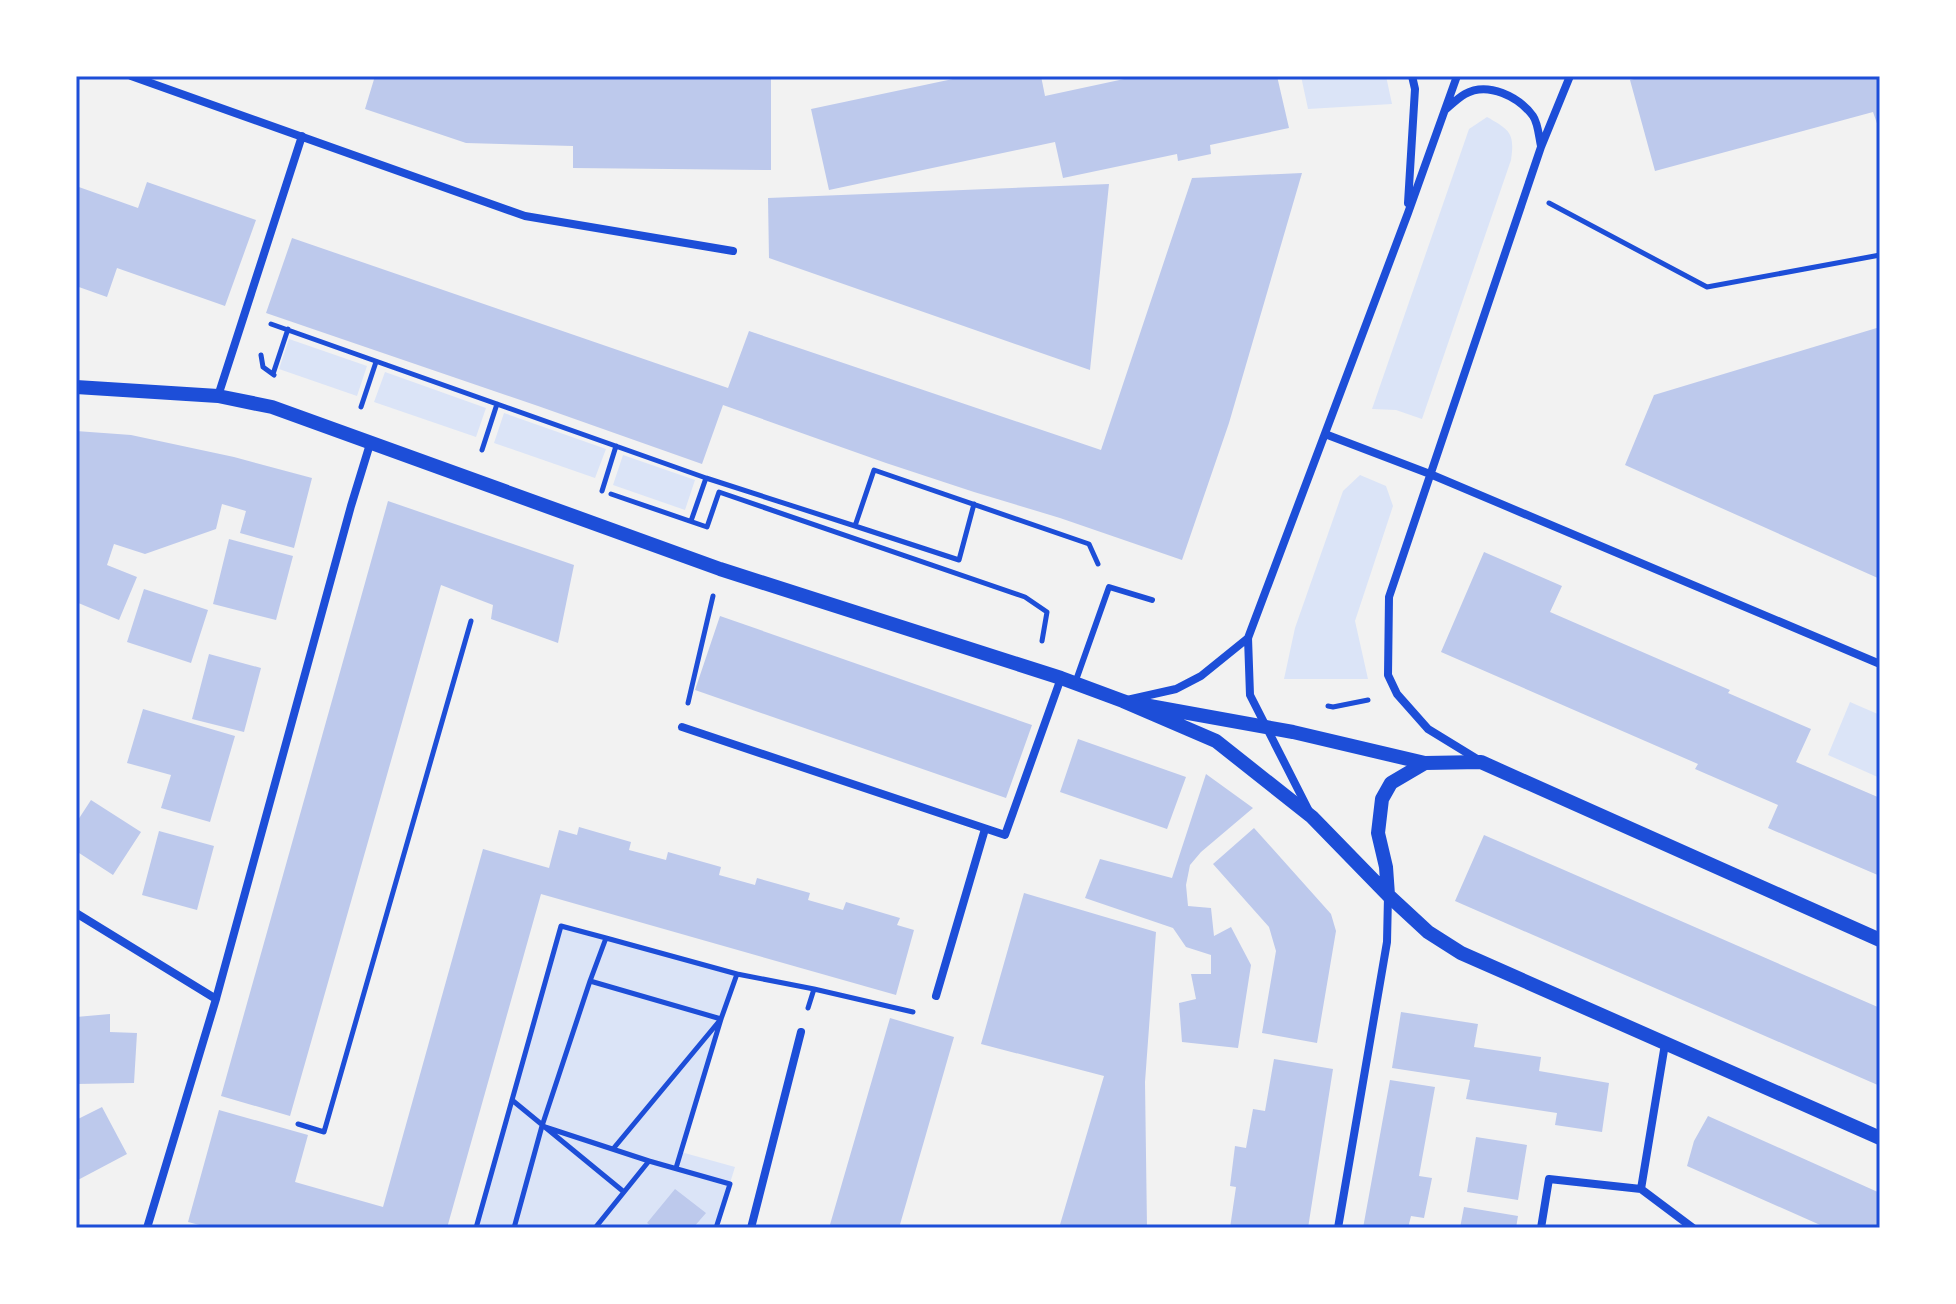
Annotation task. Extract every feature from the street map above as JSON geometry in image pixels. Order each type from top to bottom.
[{"type":"street","points":[[131,76],[525,216],[733,251]]},
{"type":"street","points":[[1408,213],[1415,89],[1412,76]]},
{"type":"street","points":[[1312,817],[1250,695],[1248,638],[1457,76]]},
{"type":"street","points":[[1570,76],[1541,147],[1389,597],[1388,675],[1397,694],[1428,729],[1481,762],[1880,940]]},
{"type":"street","points":[[1444,110],[1467,92],[1484,89],[1498,91],[1520,101],[1535,118],[1541,147]]},
{"type":"street","points":[[218,396],[302,136]]},
{"type":"street","points":[[76,387],[218,396],[272,407],[720,569],[1123,701],[1216,741],[1312,817],[1428,932],[1461,953],[1880,1138]]},
{"type":"street","points":[[1325,434],[1430,474],[1880,664]]},
{"type":"street","points":[[147,1228],[216,999],[370,444]]},
{"type":"street","points":[[1123,701],[1176,689],[1201,676],[1248,638]]},
{"type":"street","points":[[682,727],[1005,835],[1068,681]]},
{"type":"street","points":[[1123,701],[1293,732],[1425,763],[1481,762]]},
{"type":"street","points":[[1338,1228],[1387,942],[1386,867],[1378,833],[1382,799],[1391,783],[1425,763]]},
{"type":"street","points":[[936,996],[985,829]]},
{"type":"street","points":[[76,913],[216,999]]},
{"type":"street","points":[[751,1228],[801,1032]]},
{"type":"street","points":[[1641,1189],[1665,1044]]},
{"type":"street","points":[[1541,1228],[1549,1179],[1641,1189],[1693,1228]]},
{"type":"lane","points":[[1068,681],[1083,659],[1109,587],[1152,600]]},
{"type":"path","points":[[1526,191],[1707,287],[1880,255]]},
{"type":"path","points":[[271,324],[706,478],[959,560],[974,504]]},
{"type":"path","points":[[273,374],[288,329]]},
{"type":"path","points":[[258,344],[263,367],[281,379]]},
{"type":"path","points":[[361,407],[377,362]]},
{"type":"path","points":[[348,402],[374,412]]},
{"type":"path","points":[[469,445],[482,450],[497,404]]},
{"type":"path","points":[[616,446],[602,491],[707,527],[719,492],[1025,597],[1047,612],[1041,645],[1083,659]]},
{"type":"path","points":[[855,526],[874,470],[1089,544],[1109,587]]},
{"type":"path","points":[[691,521],[706,478]]},
{"type":"path","points":[[902,555],[907,543]]},
{"type":"path","points":[[682,727],[720,569]]},
{"type":"path","points":[[298,1124],[324,1132],[471,621]]},
{"type":"path","points":[[1319,705],[1333,707],[1368,700]]},
{"type":"path","points":[[476,1228],[561,926],[737,974],[931,1015],[936,996]]},
{"type":"path","points":[[514,1228],[542,1126],[606,938]]},
{"type":"path","points":[[676,1168],[737,974]]},
{"type":"path","points":[[590,981],[721,1019]]},
{"type":"path","points":[[801,1032],[814,989]]},
{"type":"path","points":[[613,1149],[721,1019]]},
{"type":"path","points":[[512,1100],[624,1192]]},
{"type":"path","points":[[542,1126],[730,1184],[716,1228]]},
{"type":"path","points":[[595,1228],[649,1161]]},
{"type":"shaded area","points":[[1301,76],[1386,76],[1392,104],[1308,109]]},
{"type":"shaded area","points":[[1487,117],[1509,133],[1511,160],[1422,419],[1396,410],[1372,409],[1469,129]]},
{"type":"shaded area","points":[[289,339],[367,366],[357,396],[279,369]]},
{"type":"shaded area","points":[[385,372],[486,408],[476,437],[374,402]]},
{"type":"shaded area","points":[[504,413],[606,449],[595,478],[494,443]]},
{"type":"shaded area","points":[[623,455],[695,480],[685,510],[613,485]]},
{"type":"shaded area","points":[[1360,475],[1386,486],[1393,506],[1355,621],[1368,679],[1284,679],[1295,628],[1343,491]]},
{"type":"shaded area","points":[[1850,702],[1880,715],[1880,778],[1828,755]]},
{"type":"shaded area","points":[[561,926],[737,974],[681,1152],[735,1167],[716,1228],[476,1228]]},
{"type":"building","points":[[375,76],[771,76],[771,170],[573,168],[573,146],[466,143],[365,109]]},
{"type":"building","points":[[967,76],[1041,76],[1045,96],[1138,76],[1277,76],[1289,128],[1210,145],[1211,154],[1178,161],[1177,154],[1063,178],[1055,142],[829,190],[811,109]]},
{"type":"building","points":[[1645,76],[1880,76],[1880,132],[1873,112],[1655,171],[1630,80]]},
{"type":"building","points":[[1302,173],[1229,423],[1182,560],[886,463],[723,405],[702,464],[266,313],[292,238],[728,388],[749,331],[1101,450],[1192,178]]},
{"type":"building","points":[[147,182],[256,220],[225,306],[117,268],[107,297],[76,286],[76,186],[138,208]]},
{"type":"building","points":[[1109,184],[1090,370],[769,258],[768,198]]},
{"type":"building","points":[[1880,327],[1880,579],[1625,465],[1654,395]]},
{"type":"building","points":[[76,431],[131,435],[234,457],[312,478],[294,548],[240,533],[246,511],[222,504],[216,529],[145,554],[114,544],[107,565],[137,577],[119,620],[76,602]]},
{"type":"building","points":[[388,501],[574,565],[558,643],[491,619],[493,605],[441,585],[290,1116],[221,1096]]},
{"type":"building","points":[[229,539],[293,556],[276,620],[213,604]]},
{"type":"building","points":[[1484,552],[1562,586],[1550,612],[1730,690],[1728,693],[1811,729],[1796,762],[1880,798],[1880,876],[1768,828],[1778,805],[1695,769],[1698,764],[1441,652]]},
{"type":"building","points":[[144,589],[208,610],[191,663],[127,642]]},
{"type":"building","points":[[720,616],[1032,725],[1006,798],[695,690]]},
{"type":"building","points":[[209,654],[261,668],[244,732],[192,719]]},
{"type":"building","points":[[143,709],[235,736],[210,822],[161,808],[171,775],[127,763]]},
{"type":"building","points":[[1078,739],[1186,777],[1167,829],[1060,792]]},
{"type":"building","points":[[1206,774],[1253,808],[1201,852],[1190,865],[1186,885],[1188,906],[1211,908],[1214,936],[1231,927],[1251,965],[1238,1048],[1182,1042],[1179,1003],[1196,999],[1191,974],[1211,974],[1211,955],[1186,947],[1173,928],[1085,898],[1100,859],[1172,878]]},
{"type":"building","points":[[91,800],[141,832],[113,875],[76,851],[76,823]]},
{"type":"building","points":[[579,827],[631,842],[629,850],[666,860],[668,852],[721,867],[719,875],[755,885],[757,878],[810,893],[808,900],[843,910],[846,902],[900,918],[897,925],[914,930],[896,995],[541,894],[447,1228],[387,1228],[378,1225],[377,1228],[211,1228],[188,1222],[219,1110],[308,1135],[295,1182],[383,1207],[483,849],[549,868],[559,830],[577,835]]},
{"type":"building","points":[[1254,828],[1331,914],[1336,931],[1317,1043],[1262,1033],[1276,951],[1269,927],[1213,864]]},
{"type":"building","points":[[159,831],[214,846],[197,910],[142,895]]},
{"type":"building","points":[[1484,835],[1880,1008],[1880,1086],[1455,901]]},
{"type":"building","points":[[1024,893],[1156,932],[1145,1082],[1147,1228],[1059,1228],[1104,1076],[981,1044]]},
{"type":"building","points":[[1401,1012],[1478,1024],[1474,1047],[1541,1057],[1539,1071],[1609,1083],[1602,1132],[1555,1125],[1557,1113],[1466,1099],[1470,1080],[1392,1068]]},
{"type":"building","points":[[110,1014],[110,1032],[137,1033],[134,1083],[76,1084],[76,1017]]},
{"type":"building","points":[[890,1018],[954,1037],[899,1228],[829,1228]]},
{"type":"building","points":[[1274,1059],[1333,1069],[1308,1228],[1230,1228],[1236,1187],[1230,1186],[1235,1146],[1246,1148],[1253,1109],[1265,1111]]},
{"type":"building","points":[[1390,1080],[1435,1087],[1419,1176],[1432,1178],[1424,1218],[1411,1216],[1408,1228],[1363,1228]]},
{"type":"building","points":[[102,1107],[127,1154],[76,1181],[76,1120]]},
{"type":"building","points":[[1708,1116],[1880,1193],[1880,1228],[1827,1228],[1687,1166],[1694,1141]]},
{"type":"building","points":[[1476,1137],[1527,1145],[1518,1200],[1467,1192]]},
{"type":"building","points":[[675,1189],[706,1213],[693,1228],[654,1228],[647,1223]]},
{"type":"building","points":[[1464,1207],[1518,1216],[1516,1228],[1460,1228]]}]
